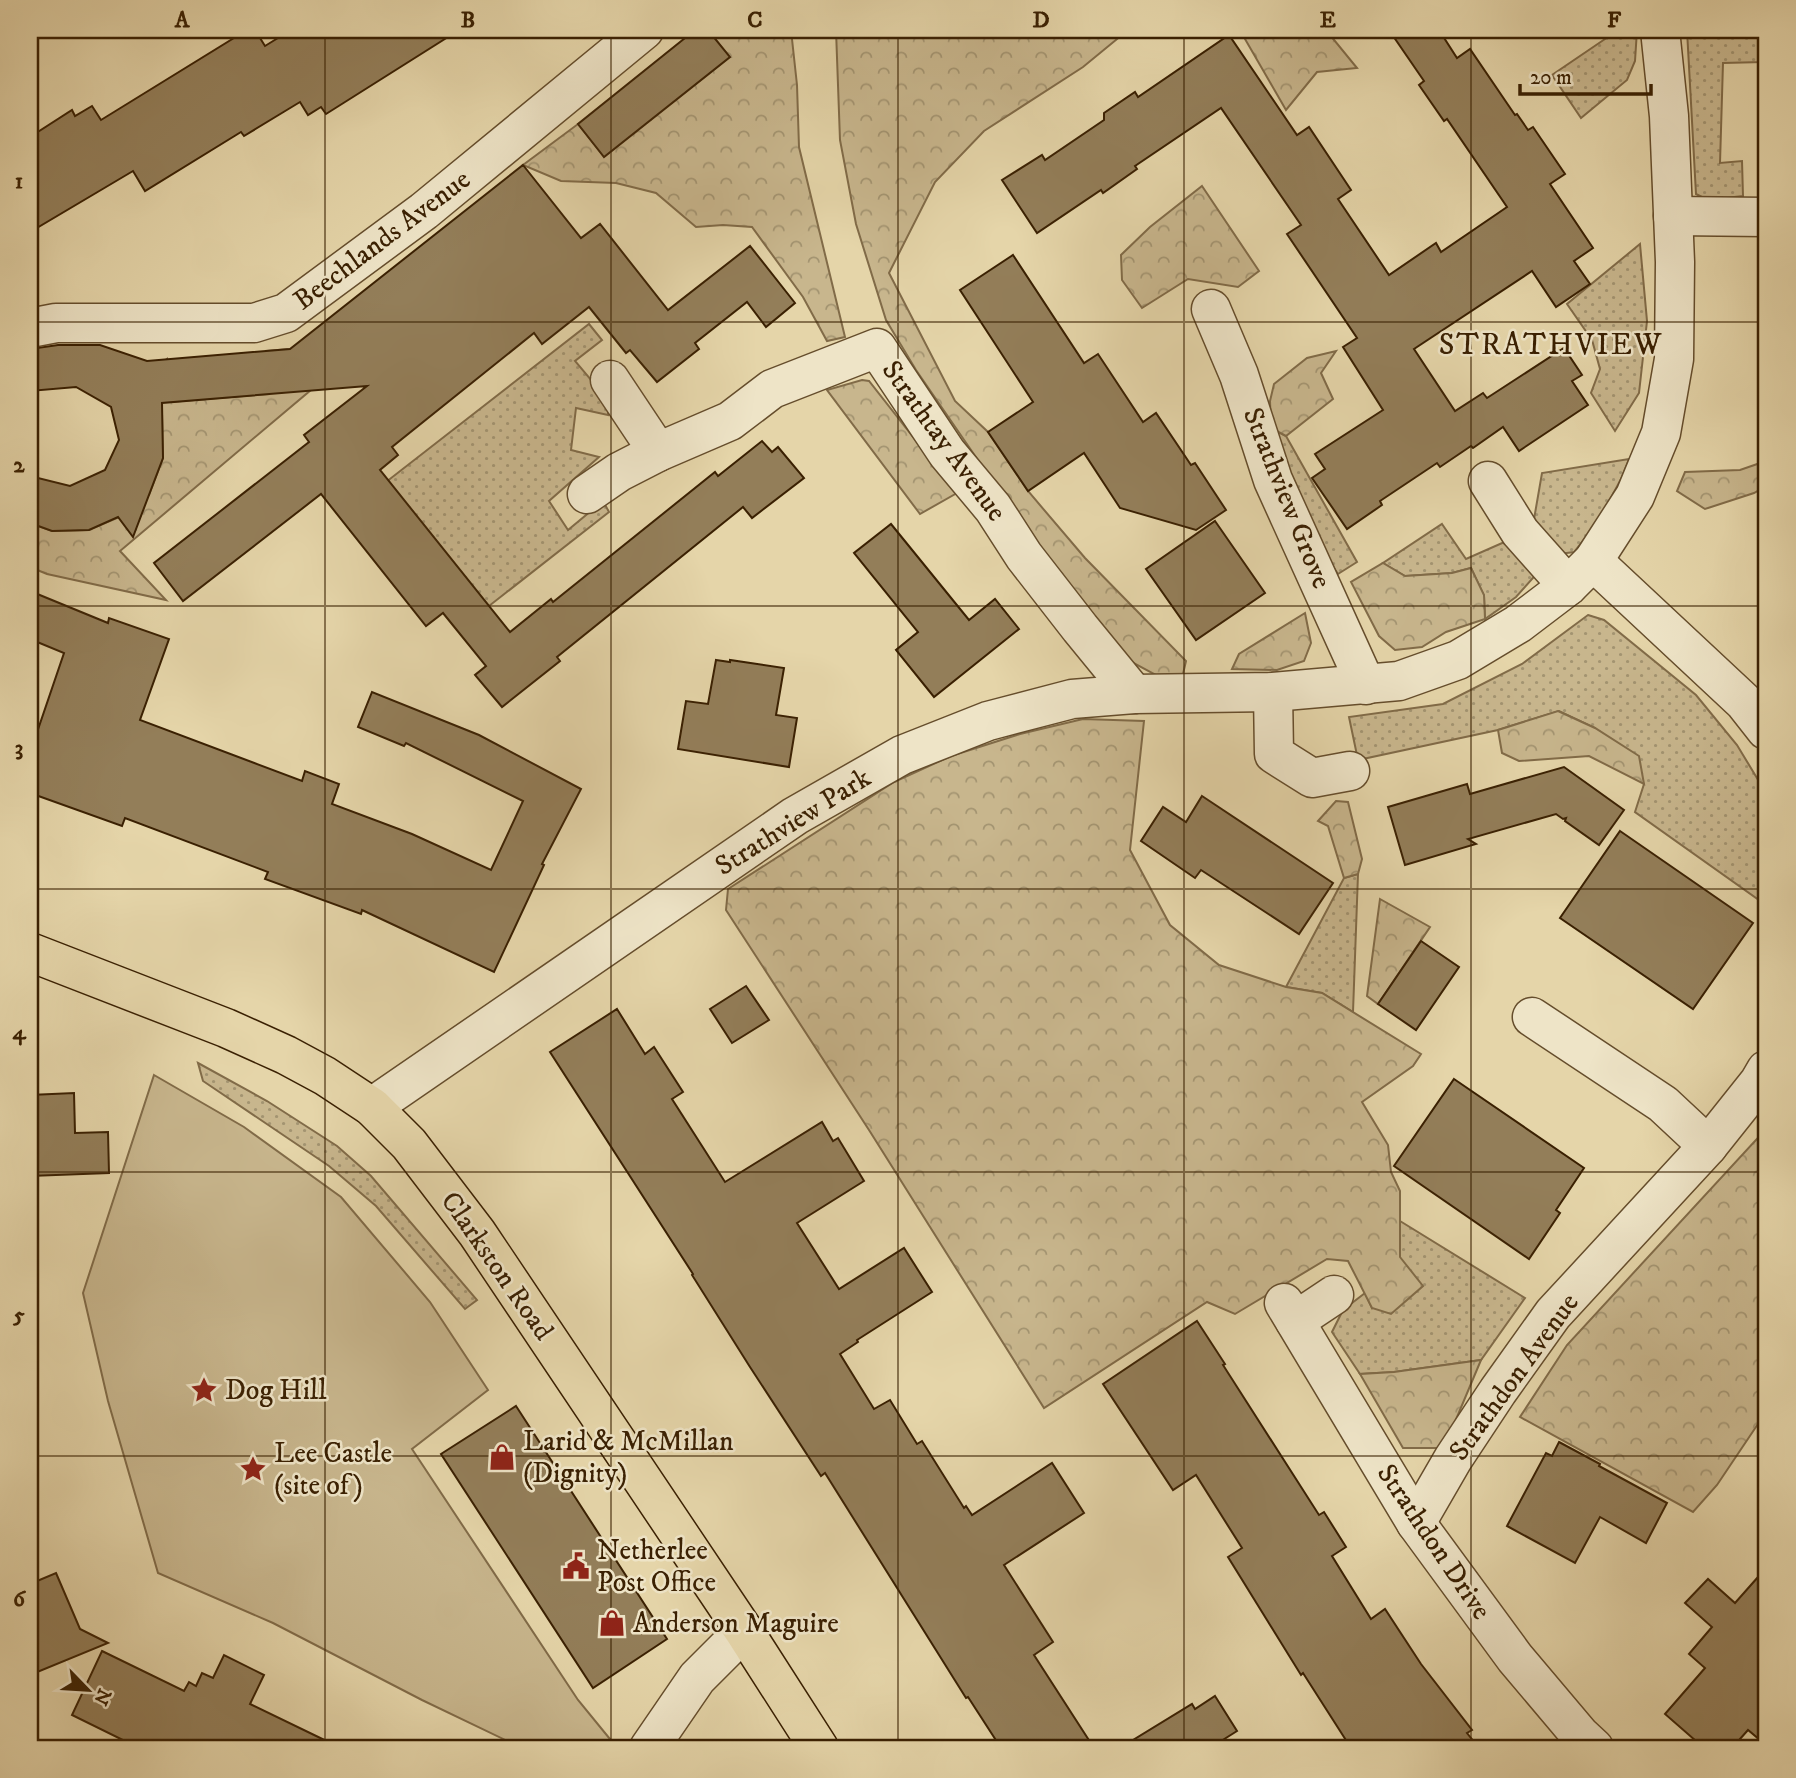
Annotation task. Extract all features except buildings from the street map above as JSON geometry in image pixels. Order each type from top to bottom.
[{"type":"main road","name":"Clarkston Road","points":[[30,952],[101,978],[286,1055],[372,1107],[409,1144],[477,1233],[744,1631],[819,1748]]},
{"type":"street","name":"Beechlands Avenue","points":[[30,328],[56,323],[254,323],[286,313],[424,211],[644,30]]},
{"type":"street","name":"Strathview Park","points":[[372,1107],[795,816],[902,755],[988,721],[1072,699],[1134,694],[1273,692],[1399,681],[1458,660],[1518,624],[1581,573],[1634,496],[1661,433],[1674,359],[1675,262],[1669,116],[1660,30]]},
{"type":"street","points":[[1673,216],[1766,217]]},
{"type":"street","name":"Strathview Grove","points":[[1211,309],[1240,375],[1273,480],[1366,685]]},
{"type":"street","name":"Strathtay Avenue","points":[[587,494],[619,472],[658,452],[730,421],[772,389],[877,348],[947,453],[993,508],[1024,556],[1134,694]]},
{"type":"street","points":[[610,380],[658,452]]},
{"type":"street","points":[[1488,481],[1520,532],[1581,573],[1744,702],[1766,730]]},
{"type":"street","points":[[1273,692],[1274,754],[1311,778],[1349,771]]},
{"type":"street","points":[[1532,1017],[1662,1104],[1708,1146]]},
{"type":"street","name":"Strathdon Avenue","points":[[1416,1523],[1468,1436],[1553,1314],[1708,1146],[1766,1070]]},
{"type":"street","name":"Strathdon Drive","points":[[1334,1295],[1289,1312],[1416,1523],[1515,1658],[1594,1748]]},
{"type":"street","points":[[649,1748],[697,1678],[744,1631]]},
{"type":"green space","points":[[708,30],[791,30],[797,85],[799,147],[845,337],[827,341],[803,297],[752,227],[696,227],[656,193],[616,183],[561,181],[523,165],[578,124],[604,156],[729,57]]},
{"type":"green space","points":[[836,30],[1128,30],[1083,67],[984,131],[935,182],[889,273],[955,401],[988,432],[1028,491],[1085,558],[1186,661],[1183,674],[1165,680],[1126,659],[1015,514],[916,370],[886,320],[856,224],[840,140]]},
{"type":"green space","points":[[1245,30],[1326,30],[1357,68],[1317,72],[1286,110],[1245,39]]},
{"type":"green space","points":[[1606,30],[1637,30],[1635,61],[1627,80],[1581,118],[1552,75],[1605,39]]},
{"type":"green space","points":[[1687,30],[1766,30],[1766,59],[1763,62],[1723,63],[1720,163],[1742,161],[1743,196],[1708,200],[1696,194]]},
{"type":"green space","points":[[1202,186],[1259,271],[1238,287],[1188,279],[1142,308],[1122,280],[1121,255],[1150,227]]},
{"type":"green space","points":[[1640,244],[1647,321],[1639,393],[1615,431],[1591,393],[1600,369],[1592,340],[1567,304]]},
{"type":"green space","points":[[589,324],[602,340],[575,361],[608,400],[608,415],[576,408],[571,450],[599,457],[549,501],[568,530],[603,501],[609,512],[489,606],[377,489]]},
{"type":"green space","points":[[290,349],[318,384],[120,551],[166,600],[47,574],[30,567],[30,523],[52,531],[89,530],[122,516],[149,495],[163,458],[162,414],[143,378],[167,359],[171,402],[269,394],[266,351]]},
{"type":"green space","points":[[1336,351],[1321,373],[1333,399],[1286,436],[1271,428],[1270,401],[1274,384],[1307,358]]},
{"type":"green space","points":[[862,380],[869,381],[957,493],[920,514],[827,390]]},
{"type":"green space","points":[[1271,428],[1286,436],[1357,562],[1338,574],[1326,556]]},
{"type":"green space","points":[[1629,459],[1598,522],[1574,552],[1552,555],[1533,525],[1542,473]]},
{"type":"green space","points":[[1766,461],[1766,486],[1754,493],[1705,509],[1677,491],[1685,472],[1740,470]]},
{"type":"green space","points":[[1442,524],[1466,559],[1509,540],[1540,570],[1516,597],[1485,619],[1484,596],[1471,568],[1452,573],[1405,576],[1383,563]]},
{"type":"green space","points":[[1383,563],[1405,576],[1452,573],[1471,568],[1484,595],[1485,619],[1446,632],[1422,647],[1395,650],[1379,636],[1351,582]]},
{"type":"green space","points":[[1305,613],[1311,643],[1304,661],[1277,670],[1232,669],[1239,654]]},
{"type":"green space","points":[[1588,615],[1604,620],[1696,695],[1737,745],[1766,793],[1766,905],[1635,812],[1644,784],[1595,728],[1559,711],[1498,730],[1358,760],[1349,717],[1443,704],[1522,664]]},
{"type":"green space","points":[[1558,711],[1595,728],[1639,756],[1644,784],[1589,756],[1519,761],[1502,753],[1498,730]]},
{"type":"green space","points":[[1083,719],[1144,721],[1130,850],[1170,925],[1219,965],[1286,987],[1322,993],[1421,1054],[1413,1066],[1362,1102],[1388,1145],[1391,1172],[1400,1191],[1400,1257],[1423,1286],[1391,1314],[1372,1308],[1348,1261],[1327,1259],[1235,1314],[1207,1302],[1044,1408],[869,1130],[726,910],[728,889],[894,782],[951,756],[1020,734]]},
{"type":"green space","points":[[1336,801],[1348,802],[1362,859],[1358,874],[1344,878],[1328,826],[1318,821]]},
{"type":"green space","points":[[1358,874],[1353,1012],[1322,993],[1286,987],[1344,878]]},
{"type":"green space","points":[[1380,899],[1430,927],[1378,1004],[1367,996]]},
{"type":"green space","points":[[198,1063],[267,1101],[337,1146],[371,1176],[477,1300],[465,1309],[376,1206],[329,1166],[203,1081]]},
{"type":"green space","points":[[154,1075],[244,1127],[341,1197],[430,1302],[488,1390],[412,1449],[578,1700],[614,1744],[612,1748],[522,1748],[273,1623],[158,1573],[108,1401],[83,1293]]},
{"type":"green space","points":[[1766,1129],[1766,1412],[1717,1485],[1693,1512],[1520,1417],[1567,1345]]},
{"type":"green space","points":[[1400,1221],[1525,1298],[1481,1360],[1360,1374],[1332,1332],[1343,1310],[1365,1293],[1372,1308],[1400,1257]]},
{"type":"green space","points":[[1481,1360],[1444,1448],[1403,1448],[1360,1374],[1394,1372]]},
{"type":"place","name":"Dog Hill","points":[[204,1390]]},
{"type":"place","name":"Larid & McMillan (Dignity)","points":[[502,1457]]},
{"type":"place","name":"Lee Castle (site of)","points":[[253,1469]]},
{"type":"place","name":"Netherlee Post Office","points":[[576,1566]]},
{"type":"place","name":"Anderson Maguire","points":[[612,1623]]},
{"type":"district","name":"STRATHVIEW","points":[[1551,345]]}]
